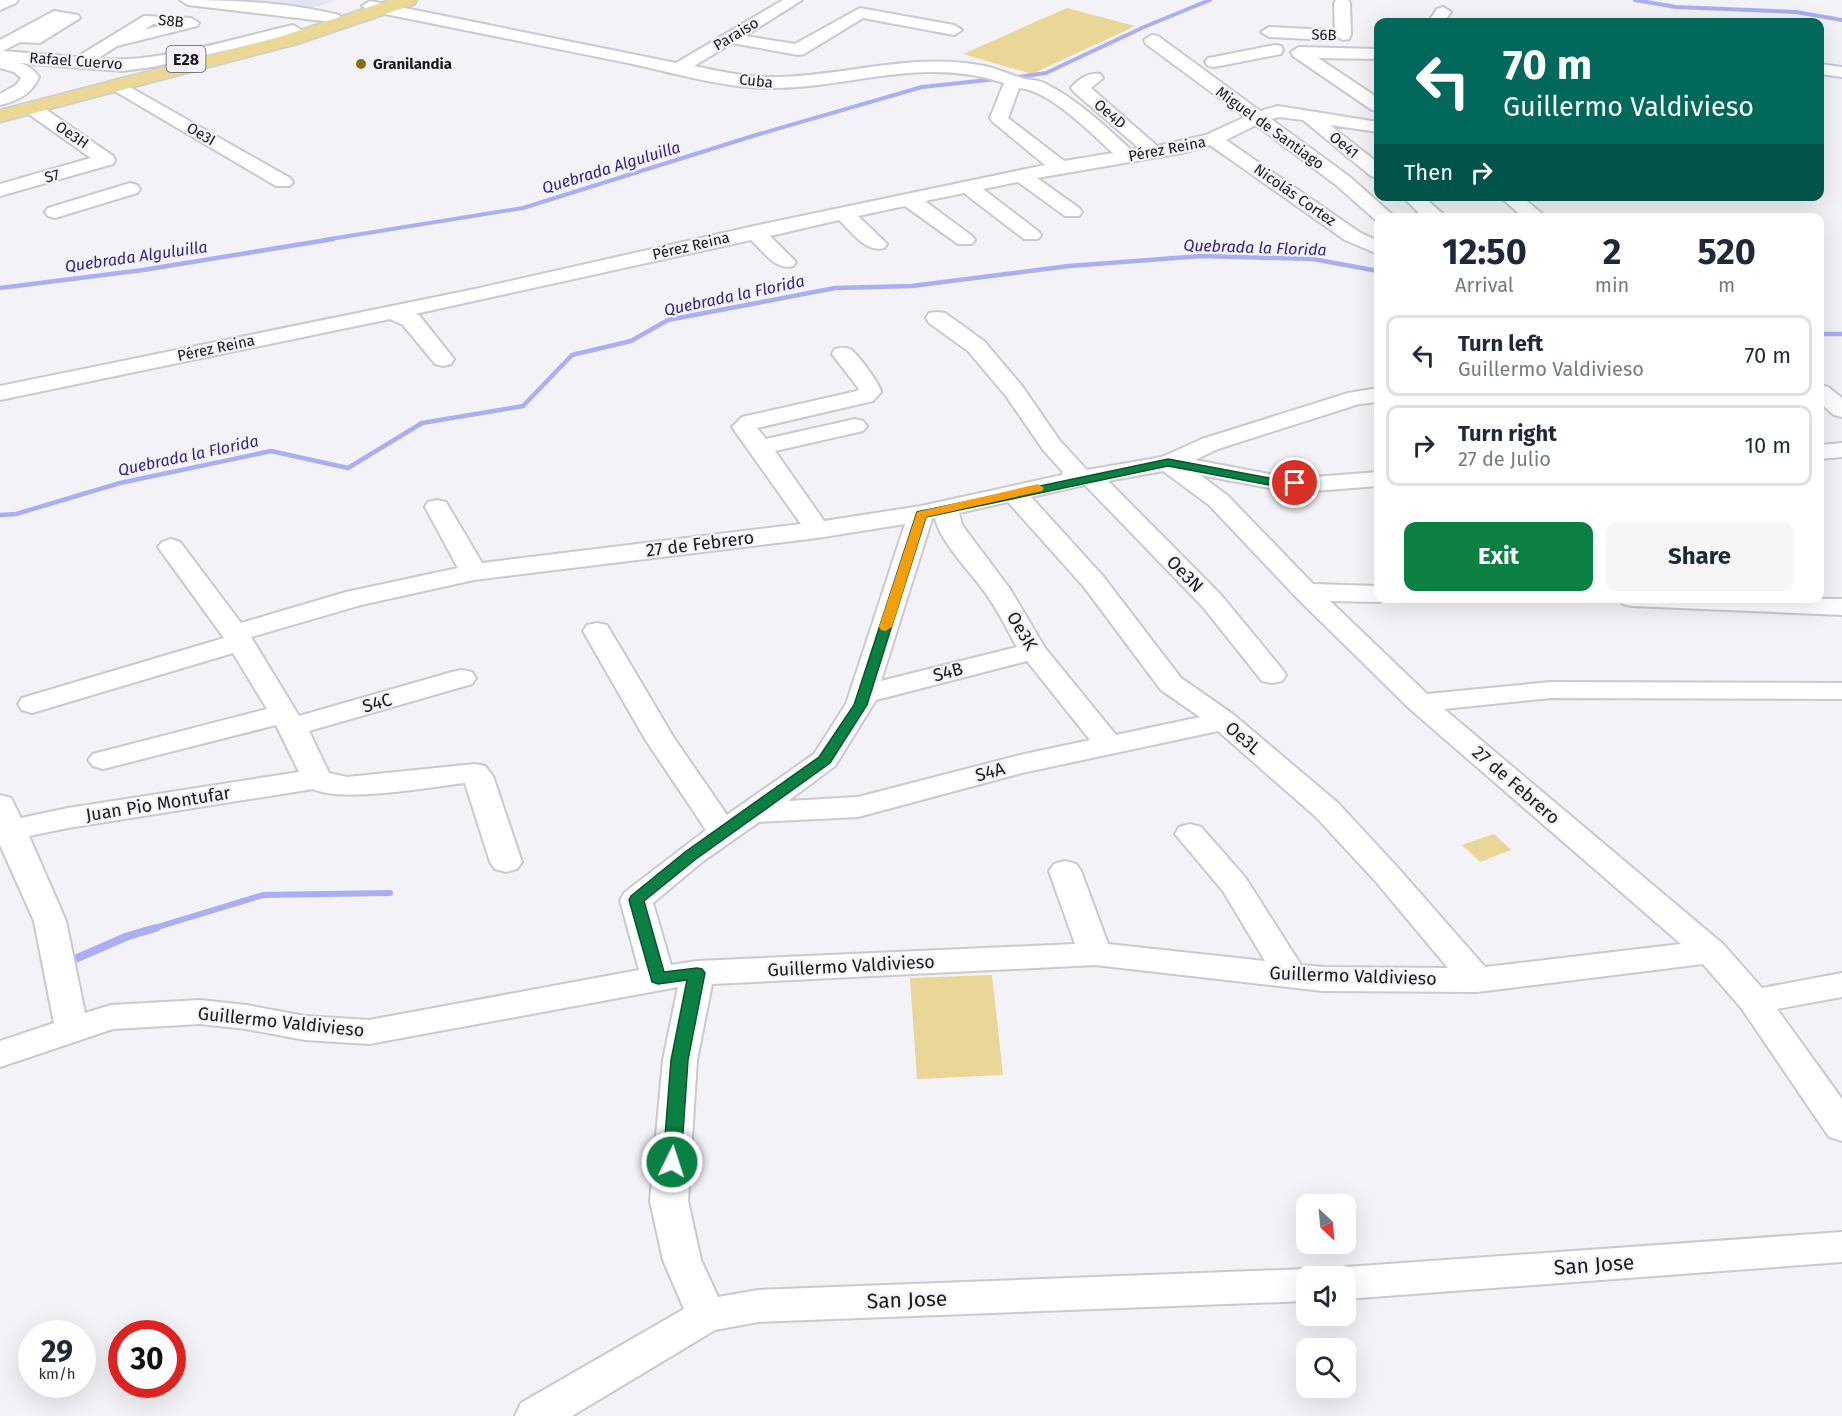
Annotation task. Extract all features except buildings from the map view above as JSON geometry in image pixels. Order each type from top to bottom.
[{"type":"main road","name":"E28","points":[[0,116],[290,40],[379,5],[408,0]]},
{"type":"main road","name":"E28","points":[[0,107],[293,30],[335,22]]},
{"type":"street","points":[[0,5],[10,0]]},
{"type":"street","points":[[188,0],[296,12],[335,22]]},
{"type":"street","name":"Paraiso","points":[[679,68],[794,0]]},
{"type":"street","name":"S6B","points":[[1269,32],[1349,36],[1342,3]]},
{"type":"street","name":"Cuba","points":[[379,5],[679,68],[770,84],[933,65],[953,65],[995,73],[1013,83],[1038,87],[1083,119],[1125,157]]},
{"type":"street","points":[[730,38],[798,50],[860,13],[954,30]]},
{"type":"street","name":"Rafael Cuervo","points":[[0,56],[107,66],[136,64],[293,30]]},
{"type":"street","points":[[0,47],[15,38]]},
{"type":"street","name":"Miguel de Santiago","points":[[1152,40],[1343,181],[1380,213]]},
{"type":"street","points":[[79,63],[107,44]]},
{"type":"street","points":[[1196,49],[1231,76]]},
{"type":"street","points":[[1214,62],[1275,50]]},
{"type":"street","points":[[1374,54],[1299,52],[1374,103]]},
{"type":"street","points":[[0,63],[20,68],[30,76],[28,84],[20,91],[0,100]]},
{"type":"street","points":[[1824,70],[1842,72]]},
{"type":"street","name":"Oe4D","points":[[1094,78],[1080,88],[1124,124],[1153,152]]},
{"type":"street","points":[[1013,83],[999,118],[1060,167]]},
{"type":"street","name":"Oe3I","points":[[119,86],[283,182]]},
{"type":"street","points":[[1257,96],[1278,111],[1374,126]]},
{"type":"street","name":"Oe3H","points":[[32,108],[106,158],[97,164],[149,202]]},
{"type":"street","name":"Pérez Reina","points":[[0,393],[391,312],[1060,167],[1204,141],[1278,111]]},
{"type":"street","name":"Oe41","points":[[1311,118],[1374,169]]},
{"type":"street","points":[[1077,135],[1094,136],[1125,157]]},
{"type":"street","points":[[1204,141],[1306,223]]},
{"type":"street","name":"Nicolás Cortez","points":[[1204,141],[1352,236],[1374,246]]},
{"type":"street","name":"S7","points":[[0,190],[97,164]]},
{"type":"street","points":[[1022,176],[1072,212]]},
{"type":"street","points":[[968,187],[1031,236]]},
{"type":"street","points":[[55,212],[130,189]]},
{"type":"street","points":[[909,199],[965,240]]},
{"type":"street","points":[[1417,201],[1431,213]]},
{"type":"street","points":[[1515,201],[1530,213]]},
{"type":"street","points":[[844,214],[877,244]]},
{"type":"street","points":[[754,232],[786,262]]},
{"type":"street","points":[[391,312],[411,320],[443,358]]},
{"type":"street","name":"Oe3N","points":[[938,318],[976,346],[1014,391],[1052,446],[1082,479],[1212,601],[1272,675]]},
{"type":"street","points":[[817,530],[744,426],[865,396],[870,392],[870,388],[843,354]]},
{"type":"street","points":[[1824,395],[1842,410]]},
{"type":"street","points":[[1168,462],[1210,444],[1356,398],[1374,396]]},
{"type":"street","points":[[760,447],[855,426]]},
{"type":"street","points":[[1824,452],[1842,450]]},
{"type":"street","name":"27 de Febrero","points":[[1168,462],[1218,500],[1306,592],[1419,703],[1711,952],[1754,1001],[1842,1127]]},
{"type":"street","name":"27 de Febrero","points":[[32,704],[355,598],[474,572],[817,530],[933,511],[1168,462],[1275,482],[1314,484],[1374,479]]},
{"type":"street","name":"Oe3L","points":[[1013,493],[1093,581],[1171,684],[1224,721],[1350,833],[1477,980]]},
{"type":"street","points":[[437,507],[474,572]]},
{"type":"street","points":[[658,978],[636,900],[691,855],[825,760],[860,705],[933,511]]},
{"type":"street","name":"Oe3K","points":[[933,511],[949,525],[997,589],[1033,651],[1110,746]]},
{"type":"street","points":[[171,547],[237,638],[287,721],[317,779],[326,784],[347,786],[475,773],[478,776],[506,862]]},
{"type":"street","points":[[1306,592],[1374,594]]},
{"type":"street","points":[[1749,603],[1842,607]]},
{"type":"street","points":[[597,631],[660,739],[724,833]]},
{"type":"street","name":"S4B","points":[[864,694],[1033,651]]},
{"type":"street","name":"S4C","points":[[103,760],[287,721],[462,678]]},
{"type":"street","points":[[1419,703],[1551,690],[1842,691]]},
{"type":"street","name":"S4A","points":[[754,812],[858,807],[1020,764],[1224,721]]},
{"type":"street","name":"Juan Pio Montufar","points":[[4,823],[68,818],[317,779]]},
{"type":"street","points":[[4,823],[50,921],[72,1030]]},
{"type":"street","points":[[1190,834],[1234,884],[1291,976]]},
{"type":"street","points":[[1065,871],[1095,954]]},
{"type":"street","name":"Guillermo Valdivieso","points":[[0,1054],[111,1017],[200,1012],[246,1017],[305,1028],[369,1032],[658,978],[697,973],[1095,954],[1323,979],[1477,980],[1711,952]]},
{"type":"street","points":[[697,973],[680,1060],[669,1201],[681,1260],[707,1315]]},
{"type":"street","points":[[1754,1001],[1842,985]]},
{"type":"street","name":"San Jose","points":[[1356,1282],[1842,1247]]},
{"type":"street","name":"San Jose","points":[[536,1416],[707,1315],[758,1306],[1296,1285]]},
{"type":"shaded area","points":[[255,0],[337,0],[310,9],[256,2]]},
{"type":"shaded area","points":[[1067,8],[1135,26],[1032,74],[963,54]]},
{"type":"shaded area","points":[[1494,834],[1511,850],[1480,862],[1462,845]]},
{"type":"shaded area","points":[[992,975],[1003,1075],[917,1079],[910,978]]},
{"type":"waterway","name":"Quebrada Alguluilla","points":[[1010,78],[1046,73],[1144,27],[1210,0]]},
{"type":"waterway","name":"Quebrada Alguluilla","points":[[1635,0],[1676,7],[1796,12],[1842,20]]},
{"type":"waterway","name":"Quebrada Alguluilla","points":[[324,240],[523,208],[756,135],[922,87],[997,79]]},
{"type":"waterway","name":"Quebrada Alguluilla","points":[[0,288],[143,270],[333,239]]},
{"type":"waterway","name":"Quebrada la Florida","points":[[0,515],[16,514],[120,483],[271,451],[348,468],[422,423],[523,406],[572,355],[631,341],[668,320],[835,288],[912,286],[1069,266],[1202,256],[1313,259],[1374,270]]},
{"type":"waterway","name":"Quebrada la Florida","points":[[1824,334],[1842,334]]},
{"type":"waterway","points":[[151,929],[263,895],[390,893]]},
{"type":"waterway","points":[[75,959],[128,936],[156,928]]},
{"type":"slow traffic","points":[[885,627],[921,514],[1038,488]]},
{"type":"place","name":"Granilandia","points":[[361,64]]},
{"type":"route","points":[[672,1162],[680,1060],[697,973],[658,978],[636,900],[691,855],[825,760],[860,705],[921,514],[1168,462],[1275,482],[1295,483]]}]
